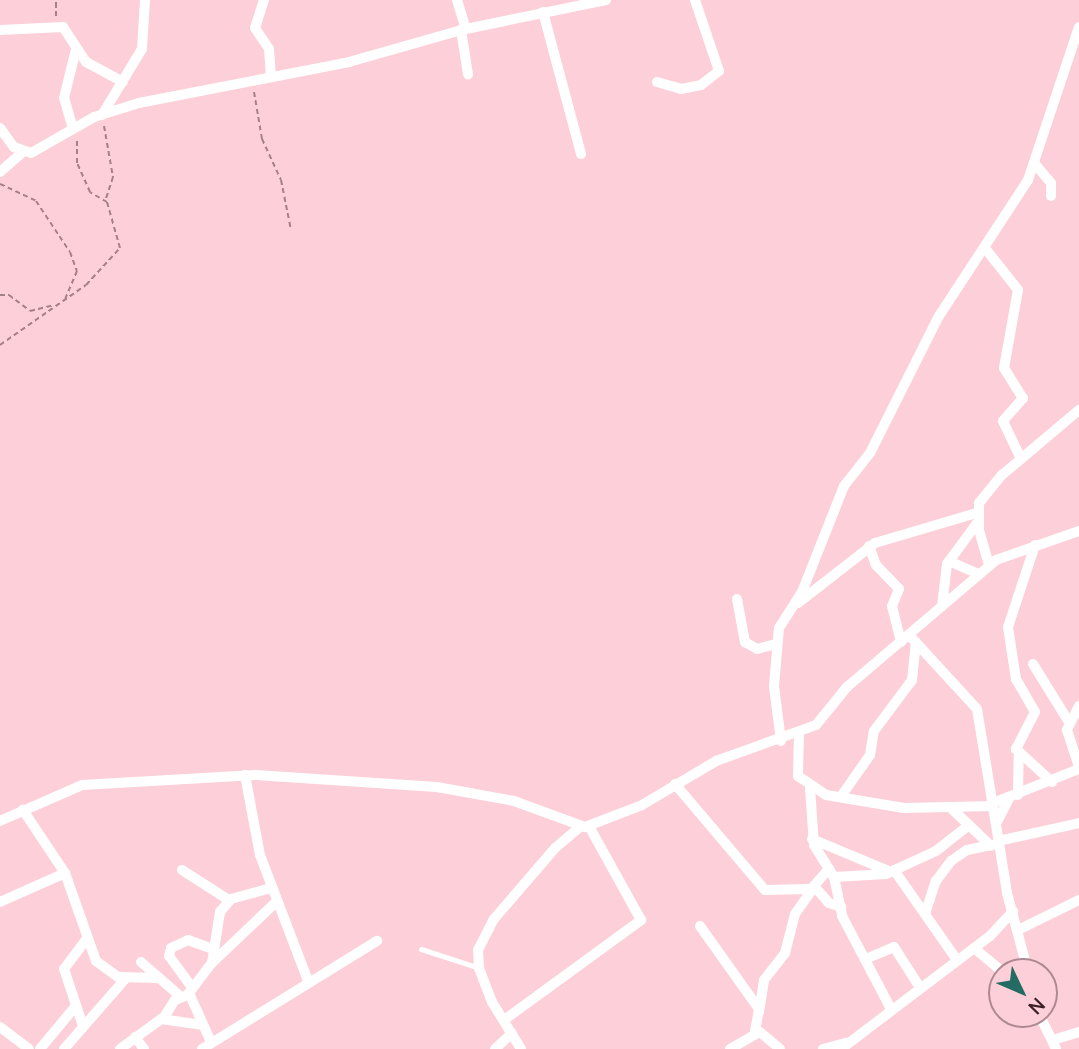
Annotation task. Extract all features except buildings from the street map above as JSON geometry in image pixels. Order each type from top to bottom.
[{"type":"street","points":[[100,115],[142,48],[145,0]]},
{"type":"street","points":[[264,0],[255,28],[269,49],[271,75]]},
{"type":"street","points":[[457,0],[464,29],[468,74]]},
{"type":"street","points":[[0,173],[23,152],[42,149],[100,115],[271,75],[349,62],[464,29],[606,0]]},
{"type":"street","points":[[657,82],[681,89],[701,85],[719,71],[695,0]]},
{"type":"street","points":[[543,12],[581,154]]},
{"type":"street","points":[[0,30],[56,26],[68,30],[76,49],[86,62],[123,82]]},
{"type":"street","points":[[781,741],[776,644],[844,486],[870,453],[933,327],[985,248],[1035,164],[1079,27]]},
{"type":"street","points":[[75,128],[64,98],[76,49]]},
{"type":"street","points":[[1,132],[23,152]]},
{"type":"street","points":[[1035,164],[1051,183],[1051,196]]},
{"type":"street","points":[[985,248],[1018,290],[1004,368],[1023,398],[1003,421],[1021,459]]},
{"type":"street","points":[[942,606],[940,590],[949,561],[976,518],[985,493],[1079,410]]},
{"type":"street","points":[[792,607],[869,546],[976,518]]},
{"type":"street","points":[[976,518],[989,565]]},
{"type":"street","points":[[521,1049],[479,968],[478,950],[494,919],[555,848],[585,826],[642,805],[716,761],[781,741],[816,725],[847,687],[909,640],[942,606],[989,565],[1035,545],[1079,531]]},
{"type":"street","points":[[996,824],[1014,797],[1019,755],[1016,743],[1035,712],[1016,679],[1008,627],[1035,545]]},
{"type":"street","points":[[869,546],[876,565],[899,589],[892,606],[909,640],[977,709],[996,824],[994,843]]},
{"type":"street","points":[[949,561],[978,574]]},
{"type":"street","points":[[737,599],[745,642],[757,649],[776,644]]},
{"type":"street","points":[[842,795],[870,755],[874,731],[912,680],[909,640]]},
{"type":"street","points":[[810,788],[888,807],[951,808],[993,805],[1052,782],[1079,768],[1069,722],[1033,664]]},
{"type":"street","points":[[1069,722],[1079,706]]},
{"type":"street","points":[[799,734],[795,766],[810,788],[812,839],[832,873],[841,907],[891,1009]]},
{"type":"street","points":[[1019,755],[1052,782]]},
{"type":"street","points":[[245,775],[271,888],[309,983]]},
{"type":"street","points":[[0,821],[82,785],[245,775],[437,787],[514,801],[585,826],[641,920],[504,1020]]},
{"type":"street","points":[[675,784],[760,887],[814,887],[829,903],[841,907]]},
{"type":"street","points":[[951,808],[994,843],[1000,852],[1025,958]]},
{"type":"street","points":[[23,810],[65,873],[86,940],[96,961],[126,978],[159,978]]},
{"type":"street","points":[[926,911],[936,881],[951,861],[967,850],[1079,823]]},
{"type":"street","points":[[730,1049],[755,1032],[764,980],[785,953],[795,914],[814,887],[832,873],[892,871],[936,851],[969,825]]},
{"type":"street","points":[[812,839],[892,871],[926,911],[957,960]]},
{"type":"street","points":[[182,870],[229,900]]},
{"type":"street","points":[[1,899],[65,873]]},
{"type":"street","points":[[212,963],[220,912],[229,900],[271,888]]},
{"type":"street","points":[[1000,928],[1017,927],[1079,900]]},
{"type":"street","points":[[120,1049],[163,1018],[212,963],[276,902]]},
{"type":"street","points":[[823,1049],[845,1045],[919,986],[1000,928],[1013,911]]},
{"type":"street","points":[[700,926],[760,1012]]},
{"type":"street","points":[[83,1026],[74,1008],[64,969],[86,940]]},
{"type":"street","points":[[213,949],[188,940],[171,948],[171,959],[202,1025],[207,1047],[377,941]]},
{"type":"street","points":[[868,958],[894,947],[919,986]]},
{"type":"street","points":[[974,948],[988,960]]},
{"type":"street","points":[[141,962],[159,978],[187,993]]},
{"type":"street","points":[[64,1049],[126,978]]},
{"type":"street","points":[[40,1049],[74,1008]]},
{"type":"street","points":[[163,1018],[202,1025]]},
{"type":"street","points":[[0,1027],[29,1049]]},
{"type":"street","points":[[1046,1028],[1054,1045],[1079,1032]]},
{"type":"street","points":[[755,1032],[780,1049]]},
{"type":"street","points":[[495,1049],[512,1033]]},
{"type":"street","points":[[135,1037],[144,1049]]},
{"type":"lane","points":[[421,949],[479,968]]},
{"type":"path","points":[[56,0],[56,26]]},
{"type":"path","points":[[254,81],[262,139],[281,180],[291,230]]},
{"type":"path","points":[[0,345],[65,299],[120,248],[120,234],[105,200],[113,166],[100,115]]},
{"type":"path","points":[[75,128],[77,163],[90,192],[105,200]]},
{"type":"path","points":[[0,184],[36,201],[70,252],[78,271],[65,299]]},
{"type":"path","points":[[0,295],[9,295],[30,312],[55,305]]}]
